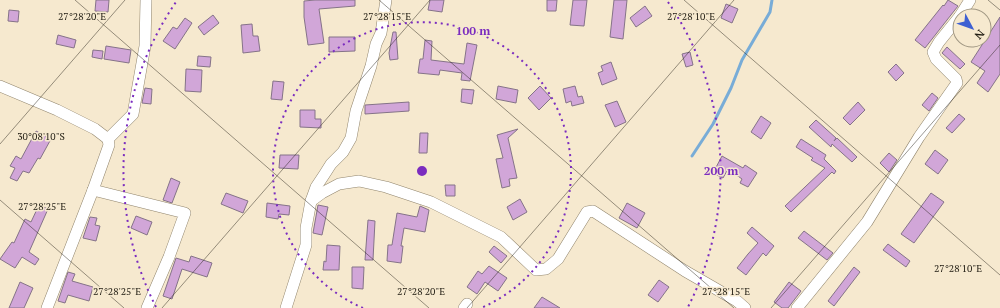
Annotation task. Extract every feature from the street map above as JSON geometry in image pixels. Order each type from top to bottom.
[{"type":"street","points":[[108,140],[133,114],[145,46],[146,0]]},
{"type":"street","points":[[286,308],[306,245],[306,228],[311,201],[316,187],[331,164],[343,152],[351,138],[356,111],[376,44],[381,33],[386,0]]},
{"type":"street","points":[[797,308],[867,222],[919,137],[957,83],[956,79],[936,60],[933,52],[952,26]]},
{"type":"street","points":[[0,86],[57,110],[95,129],[108,140],[109,145],[93,190],[47,308]]},
{"type":"street","points":[[311,201],[339,184],[358,181],[386,187],[432,202],[501,237],[536,270],[546,269],[558,259],[588,212],[593,211],[685,271],[737,301],[745,308]]},
{"type":"street","points":[[93,190],[185,213],[169,257],[147,308]]},
{"type":"building","points":[[96,0],[109,0],[108,12],[95,11]]},
{"type":"building","points":[[355,0],[355,6],[319,9],[324,43],[308,45],[304,17],[304,1]]},
{"type":"building","points":[[430,0],[444,0],[442,12],[428,10]]},
{"type":"building","points":[[547,0],[557,0],[556,11],[547,11]]},
{"type":"building","points":[[573,0],[587,0],[584,26],[570,25]]},
{"type":"building","points":[[614,0],[627,0],[623,39],[610,37]]},
{"type":"building","points":[[948,0],[958,6],[956,8],[952,8],[952,14],[925,48],[915,40],[943,5],[944,6]]},
{"type":"building","points":[[726,4],[738,9],[732,23],[721,18]]},
{"type":"building","points":[[645,6],[652,16],[636,27],[630,18]]},
{"type":"building","points":[[9,10],[19,11],[18,22],[8,21]]},
{"type":"building","points":[[213,15],[219,23],[204,35],[198,27]]},
{"type":"building","points":[[1000,17],[1000,74],[988,92],[977,83],[985,71],[971,62],[980,48],[992,48],[992,29]]},
{"type":"building","points":[[185,18],[192,23],[175,49],[163,41],[173,27],[177,29]]},
{"type":"building","points":[[252,24],[253,36],[258,36],[260,51],[243,53],[241,25]]},
{"type":"building","points":[[393,32],[396,32],[398,59],[390,60],[389,53]]},
{"type":"building","points":[[58,35],[76,40],[74,48],[56,44]]},
{"type":"building","points":[[329,37],[355,37],[355,51],[329,52]]},
{"type":"building","points":[[425,40],[432,41],[431,60],[464,64],[467,43],[477,45],[470,81],[461,80],[462,73],[440,70],[439,75],[418,73],[420,59],[423,59]]},
{"type":"building","points":[[106,46],[131,50],[129,63],[104,59]]},
{"type":"building","points":[[947,47],[965,64],[960,69],[942,53]]},
{"type":"building","points":[[93,50],[103,51],[102,59],[92,57]]},
{"type":"building","points":[[690,52],[693,65],[686,67],[682,54]]},
{"type":"building","points":[[198,56],[211,57],[210,67],[197,66]]},
{"type":"building","points":[[611,62],[617,79],[602,85],[598,73],[603,71],[601,66]]},
{"type":"building","points":[[896,64],[904,73],[896,81],[888,72]]},
{"type":"building","points":[[186,69],[202,70],[201,92],[185,91]]},
{"type":"building","points":[[273,81],[284,82],[282,100],[271,99]]},
{"type":"building","points":[[498,86],[518,90],[516,103],[496,99]]},
{"type":"building","points":[[540,86],[551,98],[539,110],[528,98]]},
{"type":"building","points":[[575,86],[578,97],[582,96],[584,103],[572,106],[571,101],[566,103],[563,89]]},
{"type":"building","points":[[145,88],[152,89],[151,104],[142,103]]},
{"type":"building","points":[[462,89],[474,90],[472,104],[461,102]]},
{"type":"building","points":[[932,93],[938,98],[929,111],[922,105]]},
{"type":"building","points":[[617,101],[626,122],[615,127],[605,105]]},
{"type":"building","points":[[409,102],[409,111],[365,114],[365,105]]},
{"type":"building","points":[[858,102],[865,110],[850,125],[843,118]]},
{"type":"building","points":[[300,110],[315,110],[315,119],[321,119],[321,128],[300,127]]},
{"type":"building","points":[[959,114],[965,119],[952,133],[946,128]]},
{"type":"building","points":[[761,116],[771,123],[761,139],[751,132]]},
{"type":"building","points":[[816,120],[836,138],[834,141],[837,138],[857,157],[852,162],[832,144],[831,147],[809,127]]},
{"type":"building","points":[[518,129],[508,138],[517,178],[509,179],[510,186],[502,188],[496,159],[503,158],[497,135]]},
{"type":"building","points":[[36,131],[51,139],[40,159],[38,158],[29,173],[23,171],[17,181],[10,178],[15,168],[10,166],[16,156],[21,159]]},
{"type":"building","points":[[420,133],[428,133],[427,153],[419,153]]},
{"type":"building","points":[[801,139],[826,155],[824,159],[836,171],[834,174],[832,172],[791,212],[785,206],[825,168],[811,160],[813,158],[796,147]]},
{"type":"building","points":[[935,150],[948,160],[938,174],[925,164]]},
{"type":"building","points":[[889,153],[897,160],[889,172],[880,163]]},
{"type":"building","points":[[280,155],[299,155],[298,169],[279,168]]},
{"type":"building","points":[[722,156],[743,168],[745,165],[757,173],[748,187],[740,183],[742,179],[728,169],[723,178],[713,173]]},
{"type":"building","points":[[171,178],[180,182],[172,203],[163,200]]},
{"type":"building","points":[[445,185],[455,185],[455,196],[446,196]]},
{"type":"building","points":[[226,193],[248,201],[243,213],[221,204]]},
{"type":"building","points":[[931,193],[944,202],[914,243],[901,234]]},
{"type":"building","points":[[520,199],[527,212],[513,220],[507,207]]},
{"type":"building","points":[[267,203],[290,206],[289,215],[279,214],[278,219],[266,217]]},
{"type":"building","points":[[627,203],[645,213],[637,228],[619,218]]},
{"type":"building","points":[[39,205],[48,209],[29,252],[39,259],[35,265],[22,257],[15,268],[0,259],[12,242],[14,243],[25,219],[31,222]]},
{"type":"building","points":[[318,205],[328,207],[322,235],[313,233]]},
{"type":"building","points":[[420,206],[429,210],[425,232],[404,228],[401,246],[403,246],[401,263],[387,261],[388,245],[392,245],[397,213],[417,217]]},
{"type":"building","points":[[136,216],[152,222],[147,235],[131,228]]},
{"type":"building","points":[[90,217],[97,218],[95,225],[100,226],[96,241],[83,238]]},
{"type":"building","points":[[368,220],[375,221],[373,260],[365,260]]},
{"type":"building","points":[[752,227],[774,246],[766,256],[763,253],[746,275],[737,268],[758,243],[747,233]]},
{"type":"building","points":[[804,231],[833,253],[827,260],[798,238]]},
{"type":"building","points":[[888,244],[910,261],[906,267],[883,250]]},
{"type":"building","points":[[327,245],[340,246],[339,270],[323,270],[324,261],[326,262]]},
{"type":"building","points":[[494,246],[507,256],[501,263],[489,252]]},
{"type":"building","points":[[191,256],[212,263],[207,277],[182,269],[172,299],[163,296],[176,258],[189,262]]},
{"type":"building","points":[[489,266],[507,278],[498,291],[485,282],[477,294],[467,287],[478,271],[482,274]]},
{"type":"building","points":[[352,267],[364,267],[363,289],[352,288]]},
{"type":"building","points":[[854,267],[860,272],[834,306],[828,301]]},
{"type":"building","points":[[68,272],[75,274],[72,281],[93,287],[89,301],[68,295],[65,303],[58,301]]},
{"type":"building","points":[[659,280],[669,287],[658,302],[648,295]]},
{"type":"building","points":[[20,282],[33,288],[24,308],[9,308]]},
{"type":"building","points":[[789,282],[801,291],[788,308],[782,308],[774,302]]},
{"type":"building","points":[[542,297],[560,308],[534,308]]},
{"type":"waterway","points":[[692,156],[713,124],[731,88],[742,60],[770,12],[772,0]]}]
